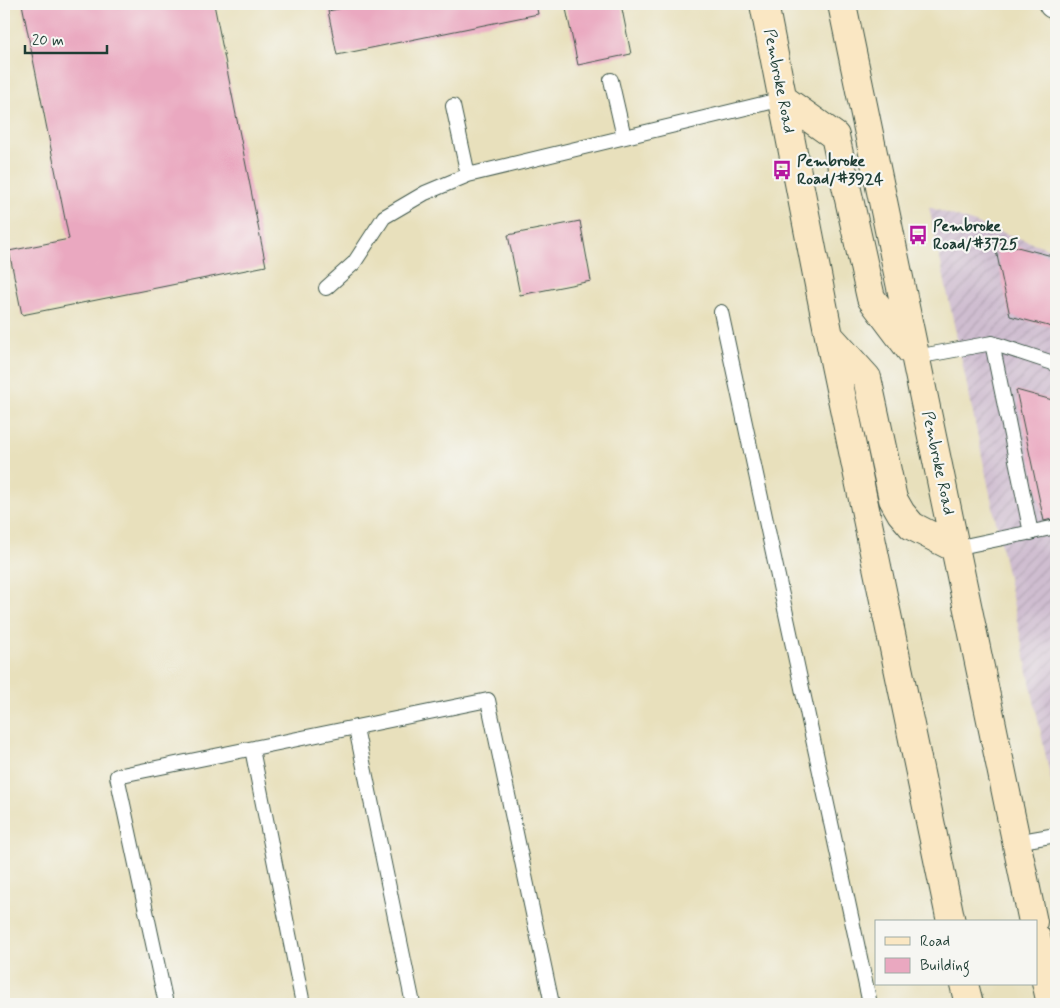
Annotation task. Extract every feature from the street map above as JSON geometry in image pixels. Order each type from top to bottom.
[{"type":"main road","name":"Pembroke Road","points":[[764,4],[829,336],[951,920]]},
{"type":"main road","name":"Pembroke Road","points":[[842,4],[1033,920]]},
{"type":"main road","points":[[783,99],[835,136],[871,298],[916,357]]},
{"type":"main road","points":[[829,336],[867,378],[893,499],[901,513],[912,526],[955,548]]},
{"type":"main road","points":[[1038,946],[1050,1004]]},
{"type":"main road","points":[[964,986],[968,1004]]},
{"type":"lane","points":[[611,80],[624,137]]},
{"type":"lane","points":[[326,288],[354,263],[384,217],[425,193],[468,175],[783,99]]},
{"type":"lane","points":[[453,106],[468,175]]},
{"type":"lane","points":[[721,312],[870,1004]]},
{"type":"lane","points":[[916,357],[992,343],[1056,364]]},
{"type":"lane","points":[[992,343],[1031,532]]},
{"type":"lane","points":[[955,548],[1056,527]]},
{"type":"lane","points":[[166,1004],[117,776],[488,700],[552,1004]]},
{"type":"lane","points":[[356,728],[413,1004]]},
{"type":"lane","points":[[252,749],[303,1004]]},
{"type":"lane","points":[[1016,842],[1056,835]]},
{"type":"shaded area","points":[[929,207],[1056,251],[1056,804]]},
{"type":"building","points":[[22,4],[214,4],[266,266],[22,315],[9,251],[69,239]]},
{"type":"building","points":[[363,4],[536,4],[538,14],[337,55],[328,11]]},
{"type":"building","points":[[565,4],[621,4],[631,54],[578,65]]},
{"type":"building","points":[[580,221],[591,281],[520,295],[508,235]]},
{"type":"building","points":[[994,241],[1056,257],[1056,328],[1010,316]]},
{"type":"building","points":[[1016,390],[1056,401],[1056,518],[1044,521]]},
{"type":"place","name":"Pembroke Road/#3924","points":[[782,170]]},
{"type":"place","name":"Pembroke Road/#3725","points":[[918,235]]}]
